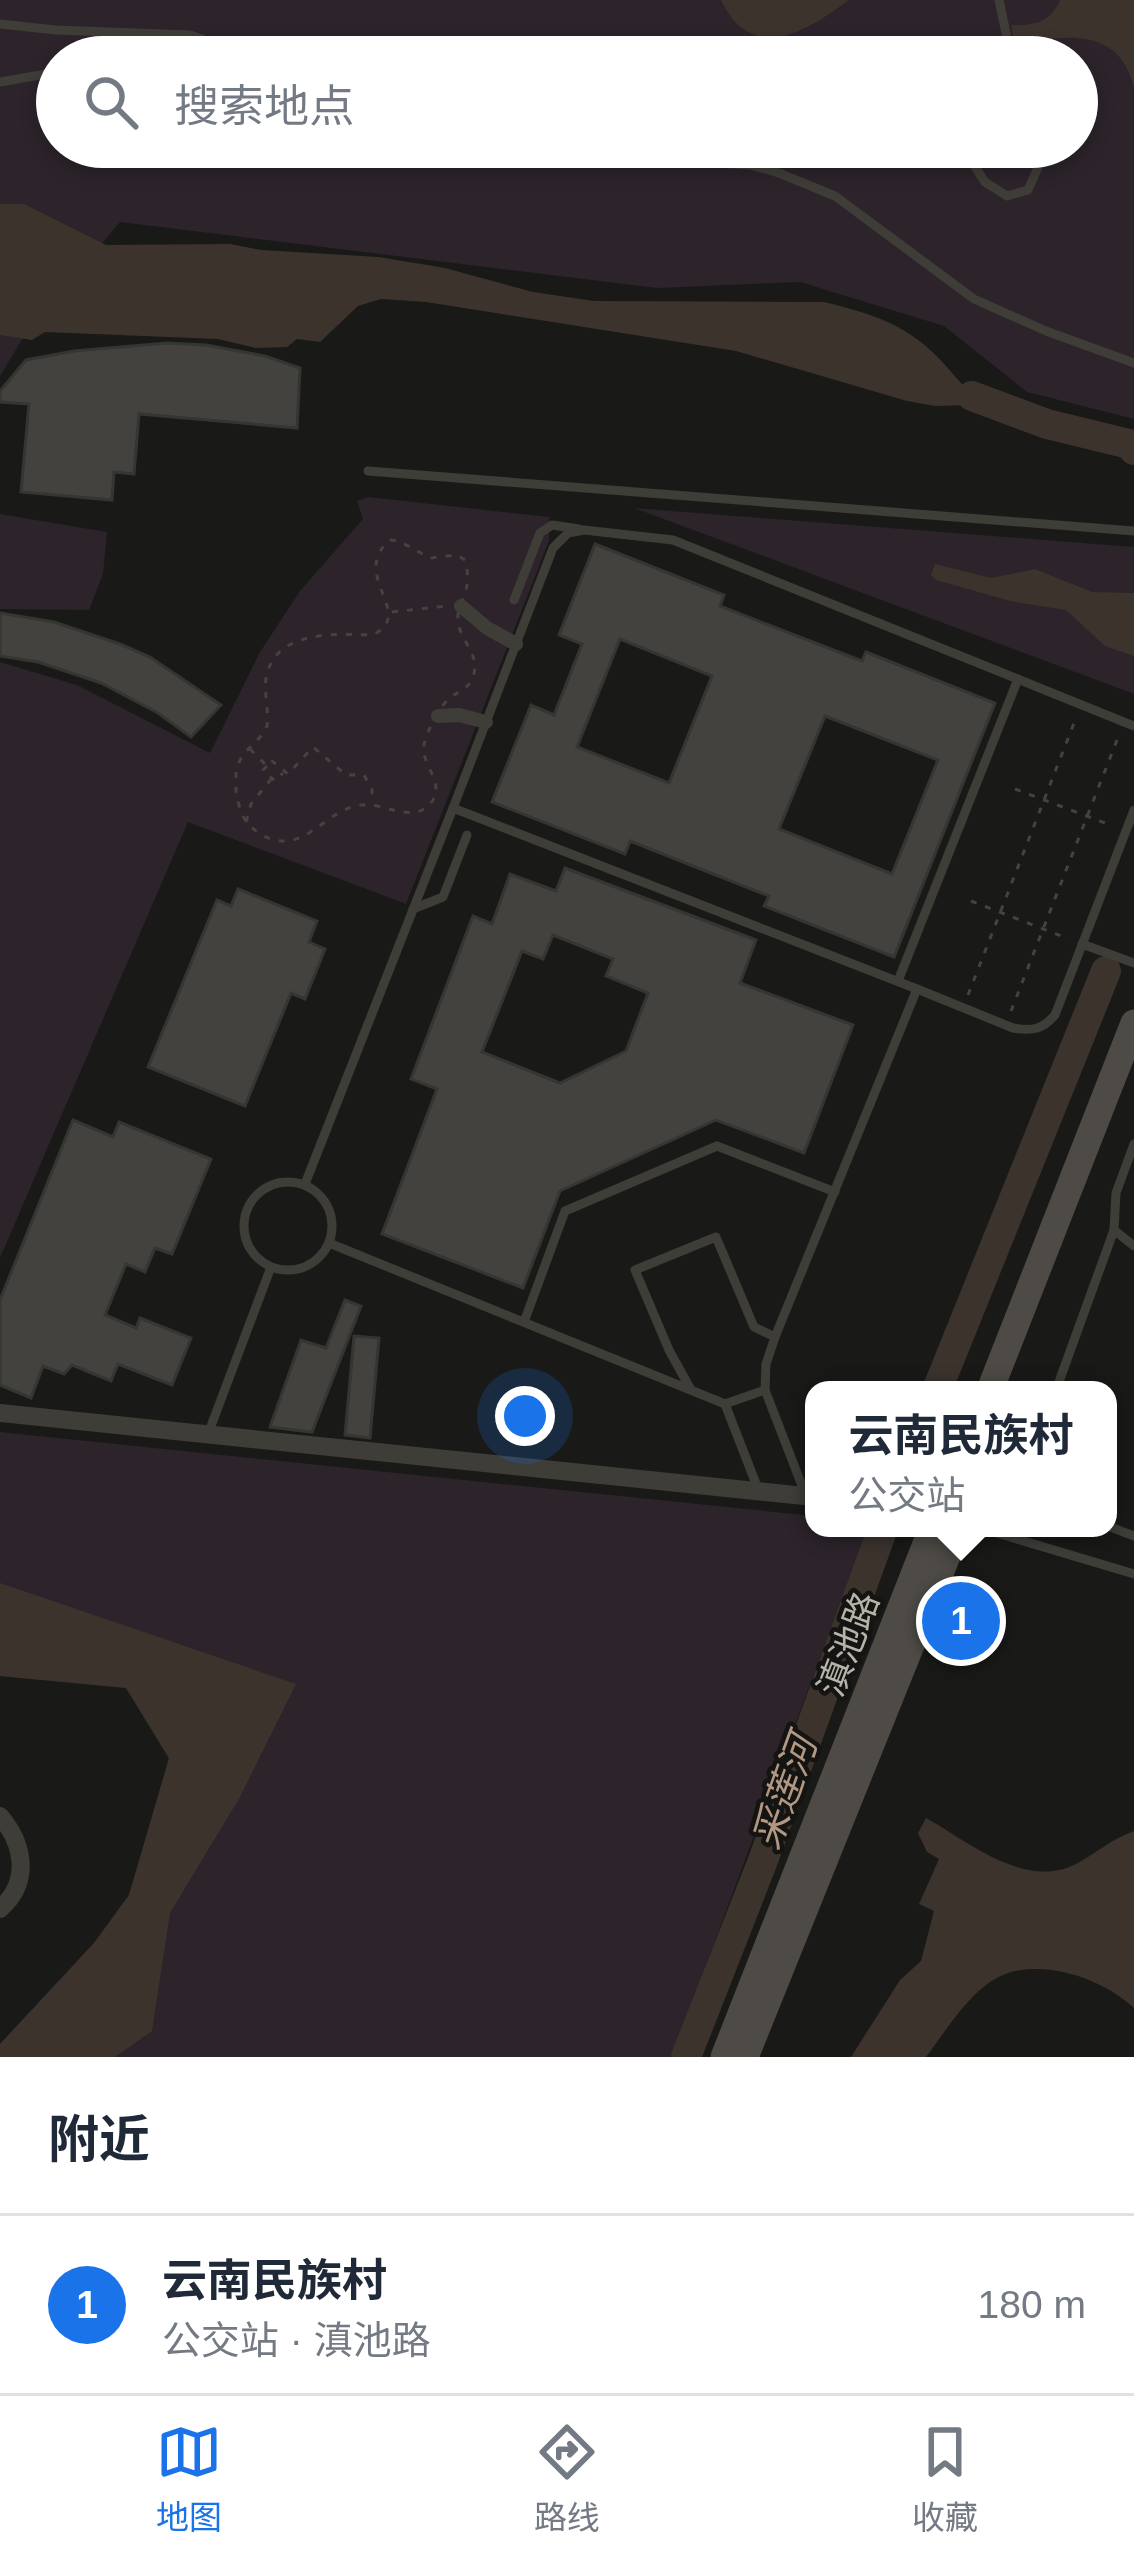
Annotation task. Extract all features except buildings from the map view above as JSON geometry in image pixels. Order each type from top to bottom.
[{"type":"main road","points":[[994,1381],[1132,1035]]},
{"type":"main road","name":"滇池路","points":[[724,2057],[933,1537]]},
{"type":"main road","name":"滇池路","points":[[746,2057],[949,1551],[944,1537]]},
{"type":"street","points":[[461,606],[516,644]]},
{"type":"street","points":[[438,716],[486,722]]},
{"type":"street","points":[[0,1413],[805,1496]]},
{"type":"street","points":[[0,1816],[16,1834],[23,1867],[10,1900],[0,1909]]},
{"type":"lane","points":[[1000,3],[1007,36]]},
{"type":"lane","points":[[0,24],[193,36]]},
{"type":"lane","points":[[0,82],[36,76]]},
{"type":"lane","points":[[753,168],[779,172],[836,196],[974,299],[1134,363]]},
{"type":"lane","points":[[976,168],[986,182],[1007,196],[1028,190],[1038,168]]},
{"type":"lane","points":[[368,471],[1134,531]]},
{"type":"lane","points":[[514,600],[540,533],[552,525],[673,540],[1129,724]]},
{"type":"lane","points":[[304,1184],[553,548],[568,533],[584,530]]},
{"type":"lane","points":[[898,981],[1018,679]]},
{"type":"lane","points":[[453,808],[1028,1030],[1047,1024],[1055,1015],[1130,833],[1134,810]]},
{"type":"lane","points":[[413,909],[442,897],[467,835]]},
{"type":"lane","points":[[1082,944],[1134,963]]},
{"type":"lane","points":[[805,1484],[765,1390],[766,1364],[917,989]]},
{"type":"lane","points":[[1059,1381],[1114,1230],[1116,1193],[1134,1144]]},
{"type":"lane","points":[[524,1322],[565,1211],[717,1146],[835,1192]]},
{"type":"lane","points":[[274,1183],[304,1184],[326,1202],[332,1229],[329,1243],[322,1255],[298,1269],[271,1267],[248,1246],[243,1232],[250,1202],[274,1183]]},
{"type":"lane","points":[[1114,1230],[1134,1246]]},
{"type":"lane","points":[[691,1390],[635,1270],[716,1238],[754,1328],[775,1336]]},
{"type":"lane","points":[[329,1243],[725,1404],[765,1390]]},
{"type":"lane","points":[[208,1434],[271,1267]]},
{"type":"lane","points":[[725,1404],[759,1491]]},
{"type":"lane","points":[[1010,1537],[1134,1574]]},
{"type":"path","points":[[390,540],[422,556],[448,553],[465,560],[469,587],[461,606],[459,628],[472,650],[473,676],[442,706],[424,739],[423,757],[436,784],[430,804],[417,812],[372,805],[344,809],[318,830],[285,841],[268,838],[247,822],[236,781],[239,762],[267,727],[266,679],[280,653],[309,637],[372,635],[387,625],[389,612],[373,569],[378,553],[390,540]]},
{"type":"path","points":[[389,612],[436,605]]},
{"type":"path","points":[[963,1007],[1082,704]]},
{"type":"path","points":[[1006,1025],[1087,817],[1129,724]]},
{"type":"path","points":[[284,772],[275,781],[263,770],[272,760],[288,775],[313,746],[346,775],[364,775],[372,790],[372,805]]},
{"type":"path","points":[[250,748],[267,766]]},
{"type":"path","points":[[247,822],[251,803],[272,778]]},
{"type":"path","points":[[1015,789],[1130,833]]},
{"type":"path","points":[[971,901],[1082,944]]},
{"type":"shaded area","points":[[0,0],[1134,0],[1134,419],[1027,392],[944,326],[800,282],[657,288],[120,222],[24,336],[0,376]]},
{"type":"shaded area","points":[[721,0],[849,0],[816,22],[782,36],[749,32]]},
{"type":"shaded area","points":[[1060,0],[1134,0],[1134,87],[1126,67],[1098,43],[1098,36],[1013,36],[1011,25],[1041,21]]},
{"type":"shaded area","points":[[0,204],[24,204],[106,245],[230,244],[379,257],[594,301],[824,302],[880,319],[911,335],[963,385],[972,405],[907,401],[736,351],[426,302],[381,299],[358,306],[320,342],[297,339],[287,347],[256,348],[218,339],[45,332],[32,340],[0,335]]},
{"type":"shaded area","points":[[368,497],[549,517],[549,541],[406,904],[188,822],[0,1258],[0,662],[77,685],[210,753],[260,652],[300,591],[363,519],[357,501]]},
{"type":"shaded area","points":[[634,508],[1134,547],[1134,694]]},
{"type":"shaded area","points":[[0,514],[107,532],[103,574],[89,610],[0,609]]},
{"type":"shaded area","points":[[935,564],[991,578],[1035,569],[1092,592],[1134,593],[1134,656],[1105,646],[1066,610],[1014,602],[936,580],[931,575]]},
{"type":"shaded area","points":[[0,1432],[805,1515],[805,1537],[865,1537],[672,2057],[0,2057],[0,2044],[94,1943],[129,1895],[169,1759],[126,1688],[0,1676]]},
{"type":"shaded area","points":[[0,1583],[296,1684],[240,1797],[170,1913],[152,2031],[115,2057],[0,2057],[0,2044],[94,1943],[129,1895],[169,1758],[126,1688],[0,1676]]},
{"type":"shaded area","points":[[926,1818],[998,1860],[1037,1871],[1076,1864],[1134,1831],[1134,2008],[1106,1988],[1072,1974],[1019,1970],[980,1990],[926,2057],[851,2057],[900,1980],[921,1961],[934,1911],[919,1904],[939,1859],[927,1852],[918,1833]]},
{"type":"waterway","points":[[972,396],[1047,424],[1129,444],[1134,450]]},
{"type":"waterway","name":"采莲河","points":[[941,1381],[1106,971]]},
{"type":"waterway","name":"采莲河","points":[[686,2057],[880,1537]]},
{"type":"place","name":"云南民族村","points":[[961,1621]]}]
